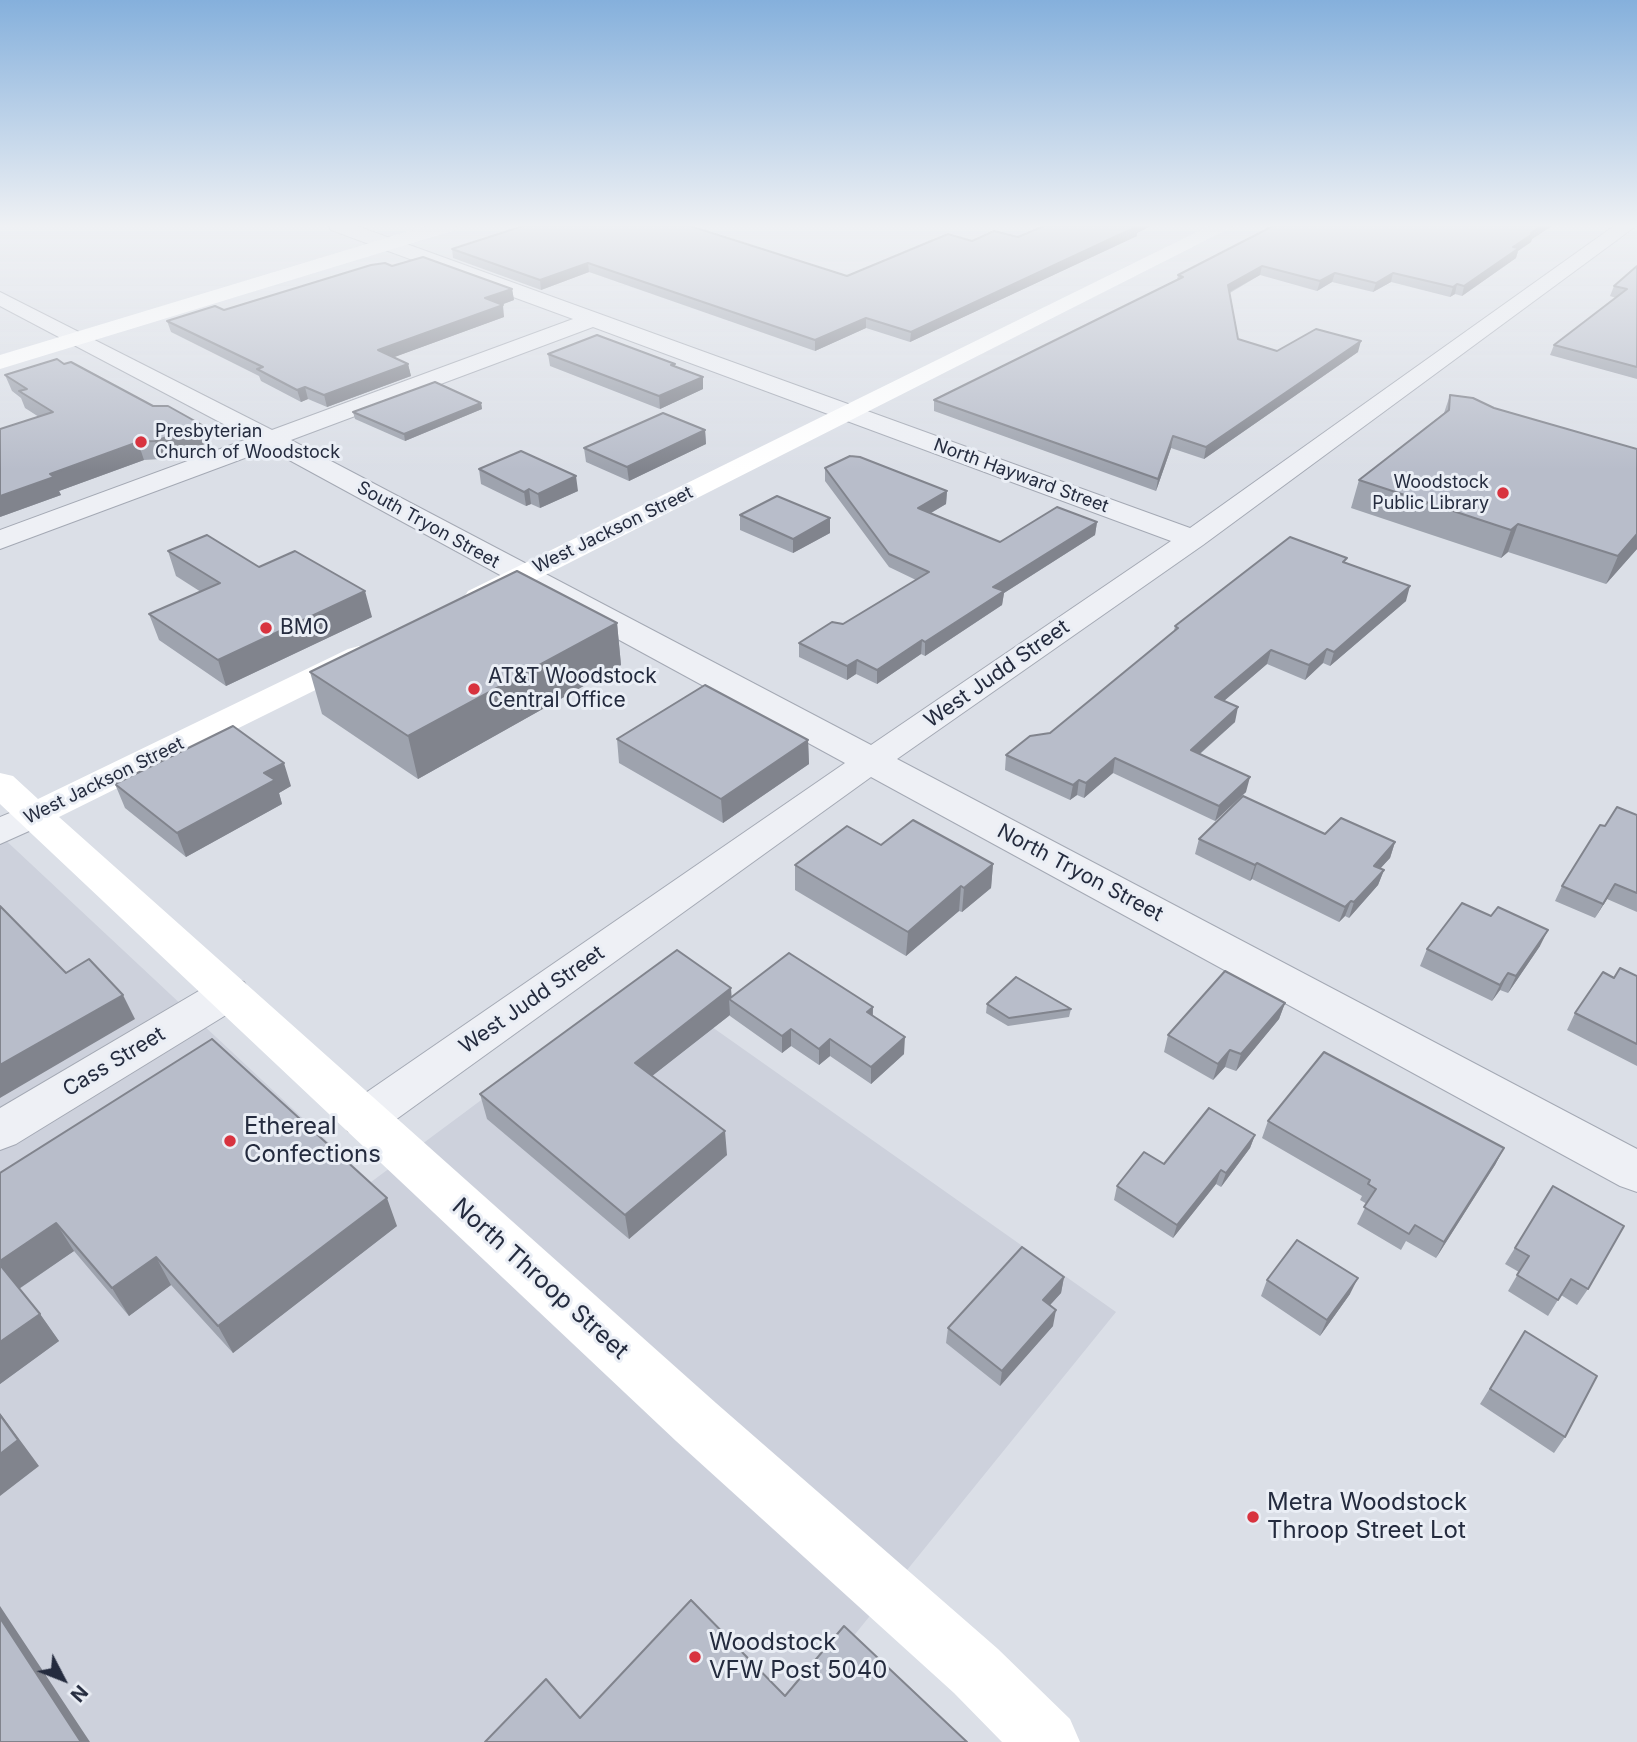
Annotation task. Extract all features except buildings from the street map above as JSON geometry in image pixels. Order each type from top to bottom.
[{"type":"street","name":"South Tryon Street","points":[[17,307],[272,440],[521,576]]},
{"type":"street","points":[[0,362],[183,307]]},
{"type":"street","name":"North Hayward Street","points":[[556,307],[1193,539]]},
{"type":"street","name":"West Jackson Street","points":[[460,606],[1061,307]]},
{"type":"street","name":"West Judd Street","points":[[363,1118],[871,761],[1193,539],[1514,307]]},
{"type":"street","points":[[0,540],[591,320]]},
{"type":"street","name":"North Tryon Street","points":[[521,576],[1637,1172]]},
{"type":"street","name":"West Jackson Street","points":[[11,810],[377,646]]},
{"type":"street","name":"North Throop Street","points":[[11,810],[229,993],[705,1431],[976,1671],[1047,1742]]},
{"type":"street","name":"Cass Street","points":[[0,1131],[229,993]]},
{"type":"shaded area","points":[[0,835],[371,1182],[644,979],[1116,1312],[852,1638],[961,1742],[0,1742]]},
{"type":"place","name":"Presbyterian Church of Woodstock","points":[[141,442]]},
{"type":"place","name":"Woodstock Public Library","points":[[1503,493]]},
{"type":"place","name":"BMO","points":[[266,628]]},
{"type":"place","name":"AT&T Woodstock Central Office","points":[[474,689]]},
{"type":"place","name":"Ethereal Confections","points":[[230,1141]]},
{"type":"place","name":"Metra Woodstock Throop Street Lot","points":[[1253,1517]]},
{"type":"place","name":"Woodstock VFW Post 5040","points":[[695,1657]]}]
